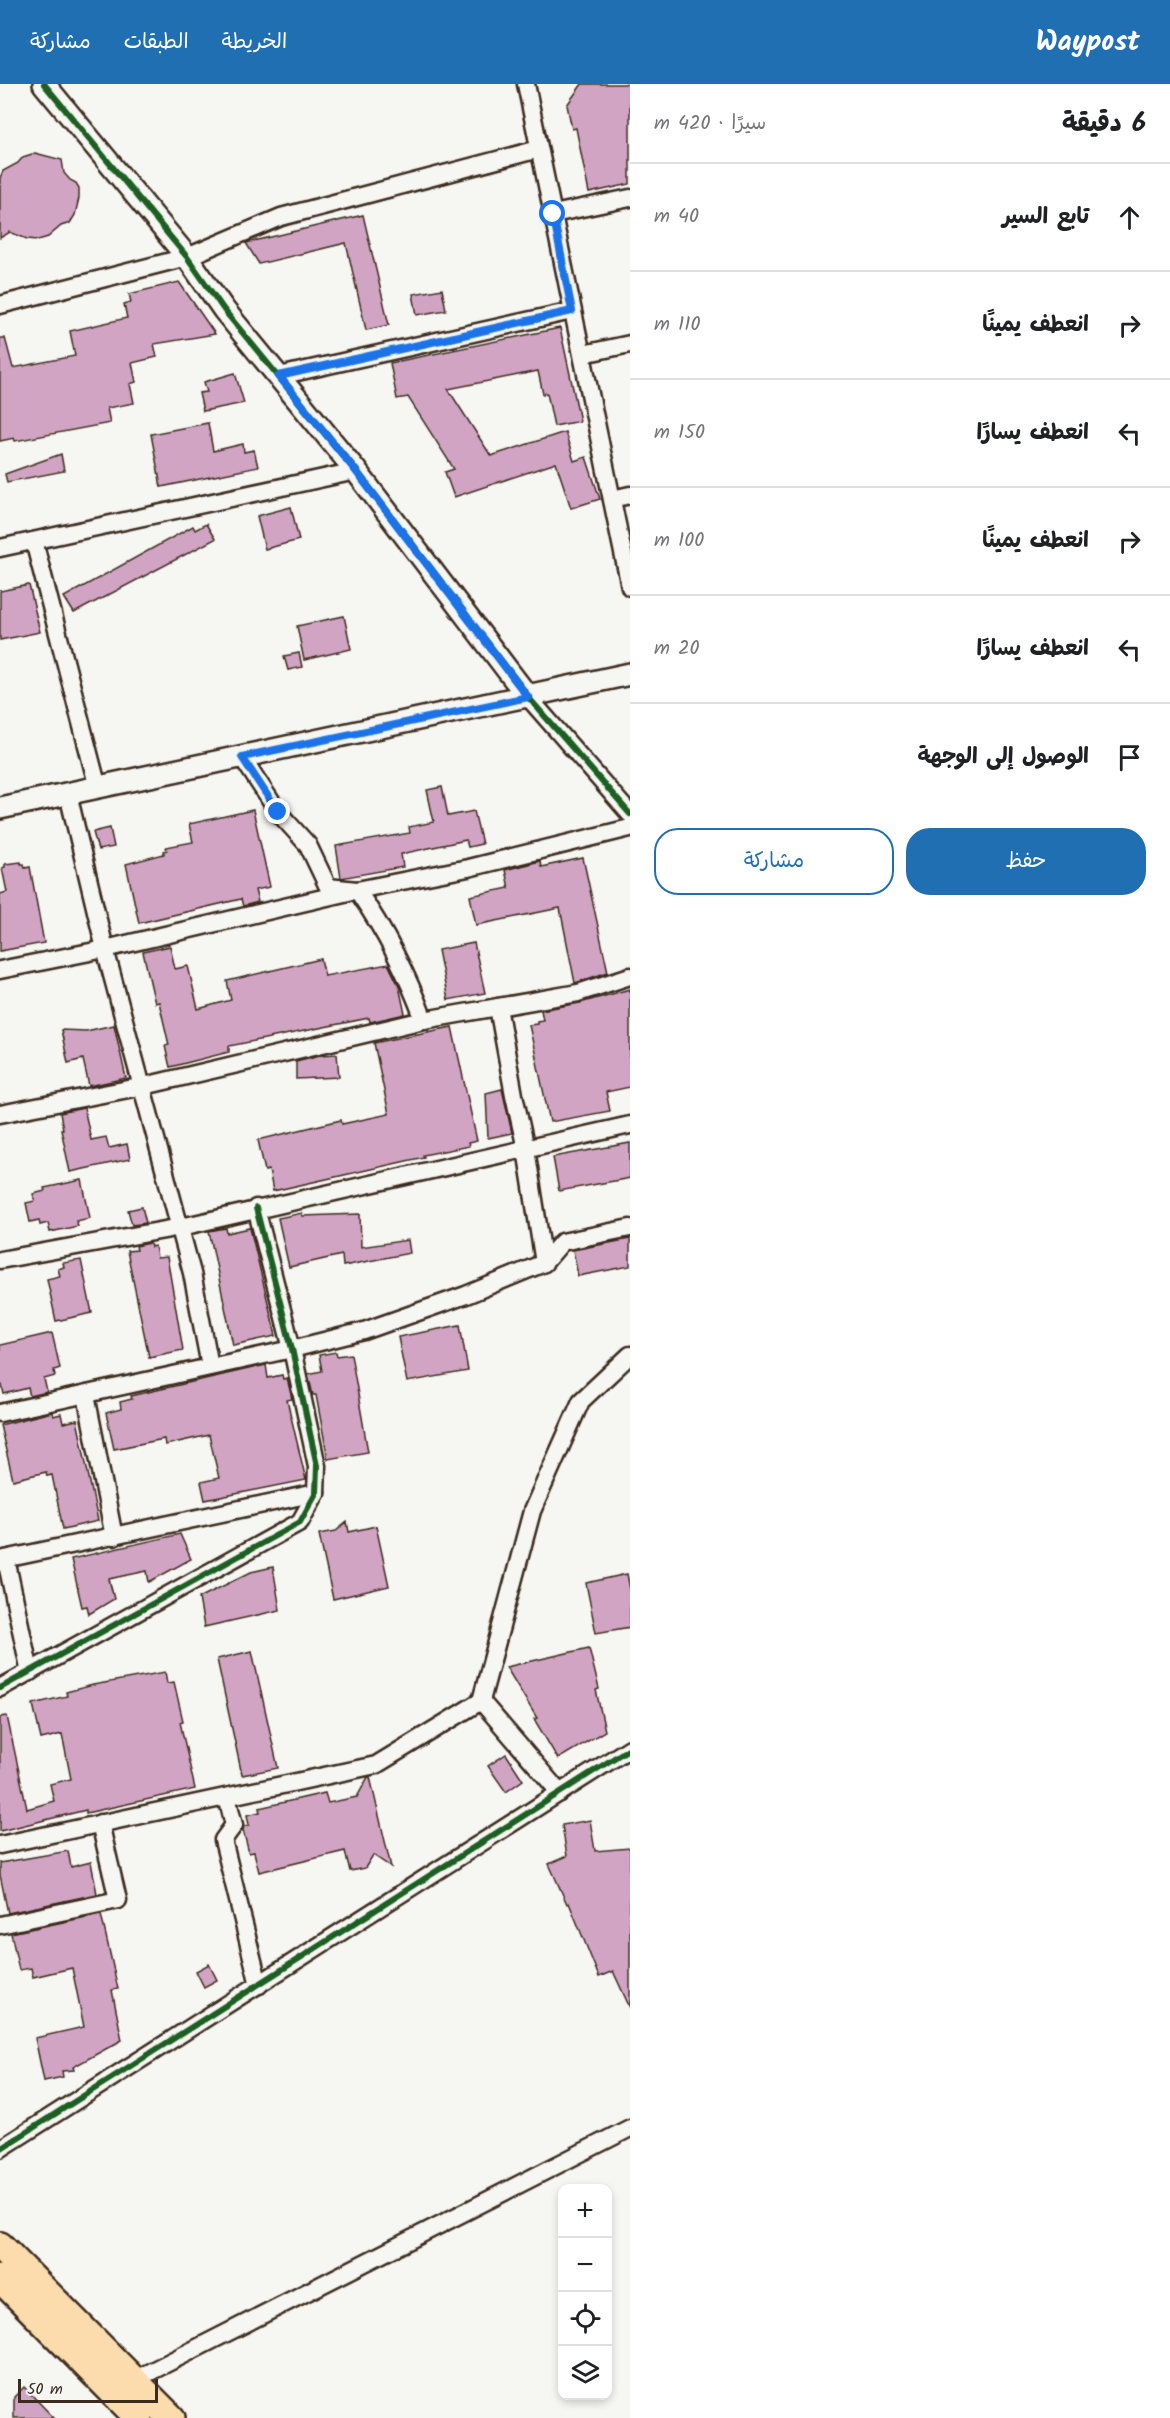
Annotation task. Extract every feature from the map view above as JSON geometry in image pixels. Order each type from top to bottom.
[{"type":"highway","points":[[0,2246],[171,2418]]},
{"type":"highway","points":[[0,2278],[129,2415]]},
{"type":"street","points":[[44,84],[187,257],[224,310],[356,471],[528,697],[630,814]]},
{"type":"street","points":[[526,84],[630,587]]},
{"type":"street","points":[[0,305],[187,257],[281,217],[539,149]]},
{"type":"street","points":[[553,214],[630,198]]},
{"type":"street","points":[[279,376],[572,311]]},
{"type":"street","points":[[583,354],[630,344]]},
{"type":"street","points":[[0,548],[356,471]]},
{"type":"street","points":[[612,499],[630,495]]},
{"type":"street","points":[[34,541],[98,788]]},
{"type":"street","points":[[0,808],[630,674]]},
{"type":"street","points":[[242,757],[278,812],[308,844],[328,887],[357,890]]},
{"type":"street","points":[[68,794],[105,949],[181,1227],[210,1366]]},
{"type":"street","points":[[0,970],[105,949],[357,890],[468,868],[630,828]]},
{"type":"street","points":[[357,890],[380,924],[401,963],[424,1020]]},
{"type":"street","points":[[0,1114],[144,1086],[424,1020],[578,993],[630,976]]},
{"type":"street","points":[[498,1007],[526,1149],[544,1263]]},
{"type":"street","points":[[0,1260],[181,1227],[630,1125]]},
{"type":"street","points":[[0,1688],[300,1522],[316,1493],[317,1466],[292,1349],[256,1209]]},
{"type":"street","points":[[0,1413],[364,1331],[466,1295],[544,1263],[562,1242],[630,1228]]},
{"type":"street","points":[[0,1845],[376,1765],[481,1701],[532,1511],[581,1401],[630,1355]]},
{"type":"street","points":[[86,1395],[114,1537]]},
{"type":"street","points":[[30,1672],[3,1559],[316,1493]]},
{"type":"street","points":[[481,1701],[560,1793]]},
{"type":"street","points":[[0,2149],[630,1748]]},
{"type":"street","points":[[227,1797],[234,1825],[223,1840],[259,1985]]},
{"type":"street","points":[[0,1925],[118,1900],[100,1823]]},
{"type":"street","points":[[134,2380],[630,2128]]},
{"type":"building","points":[[582,84],[630,84],[630,184],[589,193],[576,128],[572,129],[567,105]]},
{"type":"building","points":[[35,153],[62,160],[64,173],[79,188],[75,215],[70,223],[61,226],[48,237],[38,240],[27,239],[10,232],[0,238],[0,178],[3,171],[18,163],[23,157]]},
{"type":"building","points":[[363,215],[389,325],[366,330],[346,243],[259,264],[246,243]]},
{"type":"building","points":[[179,282],[215,334],[154,344],[157,357],[132,363],[136,382],[130,384],[134,403],[107,408],[110,423],[15,441],[14,438],[0,441],[0,338],[5,338],[13,368],[75,356],[70,331],[127,318],[124,304],[131,302],[129,294]]},
{"type":"building","points":[[442,289],[446,310],[417,315],[413,294]]},
{"type":"building","points":[[560,328],[580,421],[554,426],[547,393],[543,394],[538,371],[448,389],[491,456],[565,432],[574,461],[586,457],[600,499],[571,508],[556,463],[454,497],[445,472],[454,469],[408,397],[397,399],[390,363]]},
{"type":"building","points":[[235,373],[244,403],[203,411],[199,393],[207,392],[204,382]]},
{"type":"building","points":[[208,423],[213,451],[243,444],[244,452],[254,450],[258,467],[161,487],[151,434]]},
{"type":"building","points":[[61,454],[64,471],[7,482],[5,474]]},
{"type":"building","points":[[291,507],[299,540],[265,549],[257,516]]},
{"type":"building","points":[[206,524],[215,539],[74,613],[64,597],[193,526],[195,530]]},
{"type":"building","points":[[29,585],[40,632],[0,640],[0,591]]},
{"type":"building","points":[[344,616],[351,649],[304,660],[297,626]]},
{"type":"building","points":[[299,653],[302,667],[288,670],[284,656]]},
{"type":"building","points":[[442,787],[448,816],[474,811],[482,844],[468,847],[466,840],[401,854],[403,867],[341,878],[336,846],[410,833],[409,827],[434,822],[427,790]]},
{"type":"building","points":[[253,810],[270,887],[255,890],[258,902],[243,906],[241,899],[139,923],[126,864],[164,854],[166,847],[193,842],[189,824]]},
{"type":"building","points":[[110,828],[114,847],[98,850],[93,832]]},
{"type":"building","points":[[583,858],[608,972],[575,983],[560,908],[476,925],[470,896],[509,888],[505,870],[540,861],[541,867]]},
{"type":"building","points":[[21,862],[25,868],[30,867],[44,943],[0,951],[0,894],[7,892],[2,868],[5,864]]},
{"type":"building","points":[[474,943],[485,993],[448,1000],[438,950]]},
{"type":"building","points":[[170,946],[175,969],[188,966],[198,1009],[231,1000],[227,981],[321,959],[325,976],[388,964],[399,986],[405,1014],[370,1022],[369,1018],[229,1046],[229,1052],[170,1067],[165,1046],[169,1045],[159,1002],[155,1003],[143,952]]},
{"type":"building","points":[[630,989],[630,1087],[606,1092],[610,1111],[550,1122],[529,1025],[543,1020],[541,1010],[580,1003]]},
{"type":"building","points":[[114,1025],[126,1078],[89,1086],[83,1059],[68,1063],[61,1030],[86,1031]]},
{"type":"building","points":[[452,1027],[477,1141],[468,1143],[469,1146],[273,1191],[269,1170],[265,1171],[258,1140],[341,1120],[342,1124],[389,1114],[374,1043]]},
{"type":"building","points":[[337,1054],[339,1077],[296,1079],[296,1061],[320,1055]]},
{"type":"building","points":[[502,1089],[512,1133],[488,1138],[486,1093]]},
{"type":"building","points":[[84,1108],[91,1140],[106,1137],[109,1148],[127,1144],[130,1159],[70,1172],[60,1113]]},
{"type":"building","points":[[630,1143],[630,1178],[559,1191],[553,1157]]},
{"type":"building","points":[[82,1180],[90,1218],[76,1221],[78,1226],[50,1232],[48,1223],[40,1225],[39,1220],[30,1222],[26,1203],[35,1201],[33,1194],[45,1191],[44,1188]]},
{"type":"building","points":[[142,1207],[146,1223],[132,1225],[128,1210]]},
{"type":"building","points":[[302,1213],[303,1216],[360,1214],[361,1247],[408,1240],[410,1253],[343,1266],[342,1255],[289,1267],[278,1218]]},
{"type":"building","points":[[226,1228],[227,1233],[250,1228],[276,1336],[233,1345],[209,1231]]},
{"type":"building","points":[[630,1239],[630,1266],[578,1276],[573,1250]]},
{"type":"building","points":[[150,1243],[151,1247],[155,1246],[157,1258],[167,1257],[183,1350],[149,1357],[127,1251],[137,1250],[136,1246]]},
{"type":"building","points":[[81,1260],[92,1313],[56,1321],[47,1279],[60,1276],[58,1269],[64,1267],[63,1263]]},
{"type":"building","points":[[460,1325],[468,1371],[407,1382],[398,1337]]},
{"type":"building","points":[[52,1333],[60,1368],[54,1370],[55,1376],[44,1379],[47,1392],[30,1396],[28,1388],[4,1394],[2,1385],[0,1385],[0,1345]]},
{"type":"building","points":[[336,1352],[337,1356],[351,1354],[368,1452],[328,1459],[316,1395],[313,1395],[308,1374],[322,1371],[319,1355]]},
{"type":"building","points":[[266,1365],[268,1378],[282,1375],[283,1379],[287,1378],[292,1399],[287,1400],[306,1480],[205,1500],[201,1482],[219,1478],[209,1435],[165,1445],[164,1439],[114,1449],[106,1413],[121,1409],[120,1402],[132,1399],[131,1396]]},
{"type":"building","points":[[52,1412],[53,1416],[61,1414],[63,1423],[77,1420],[98,1521],[63,1529],[52,1475],[47,1476],[46,1472],[13,1480],[0,1425]]},
{"type":"building","points":[[347,1522],[349,1532],[376,1526],[389,1586],[333,1599],[319,1534],[336,1531]]},
{"type":"building","points":[[180,1534],[191,1559],[149,1582],[147,1571],[109,1579],[114,1599],[89,1614],[87,1606],[82,1607],[71,1559]]},
{"type":"building","points":[[273,1567],[280,1610],[204,1627],[199,1598],[251,1572]]},
{"type":"building","points":[[627,1574],[630,1589],[630,1627],[596,1633],[586,1583]]},
{"type":"building","points":[[589,1648],[599,1689],[596,1690],[605,1731],[558,1759],[534,1719],[537,1718],[506,1667]]},
{"type":"building","points":[[252,1651],[278,1768],[242,1775],[217,1659]]},
{"type":"building","points":[[165,1672],[167,1683],[174,1682],[183,1721],[180,1722],[195,1789],[86,1813],[86,1810],[0,1831],[0,1717],[7,1716],[27,1809],[54,1801],[50,1784],[71,1779],[62,1734],[41,1739],[33,1704],[67,1696],[66,1692],[93,1685]]},
{"type":"building","points":[[506,1754],[523,1780],[506,1792],[488,1766]]},
{"type":"building","points":[[370,1777],[391,1867],[373,1855],[365,1868],[350,1871],[345,1851],[259,1872],[254,1852],[249,1853],[243,1830],[244,1826],[249,1825],[247,1815],[260,1812],[259,1808],[325,1793],[328,1803],[357,1797]]},
{"type":"building","points":[[590,1820],[595,1851],[630,1848],[630,2008],[613,1971],[599,1977],[569,1903],[567,1904],[549,1864],[567,1856],[562,1825]]},
{"type":"building","points":[[68,1851],[71,1867],[91,1862],[97,1894],[8,1913],[0,1875],[0,1863]]},
{"type":"building","points":[[101,1914],[118,1989],[112,1990],[122,2040],[73,2067],[74,2070],[62,2071],[63,2077],[44,2081],[35,2038],[84,2027],[72,1968],[33,1977],[31,1968],[19,1970],[11,1933]]},
{"type":"building","points":[[209,1964],[217,1980],[204,1987],[196,1971]]},
{"type":"building","points":[[24,2387],[54,2418],[14,2418],[14,2397]]},
{"type":"cycle path","points":[[44,84],[187,257],[224,310],[356,471],[528,697],[630,814]]},
{"type":"cycle path","points":[[0,1688],[300,1522],[316,1493],[317,1466],[292,1349],[256,1208]]},
{"type":"cycle path","points":[[0,2149],[630,1748]]},
{"type":"route","points":[[278,812],[242,757],[528,697],[356,471],[279,376],[572,311],[553,214]]}]
